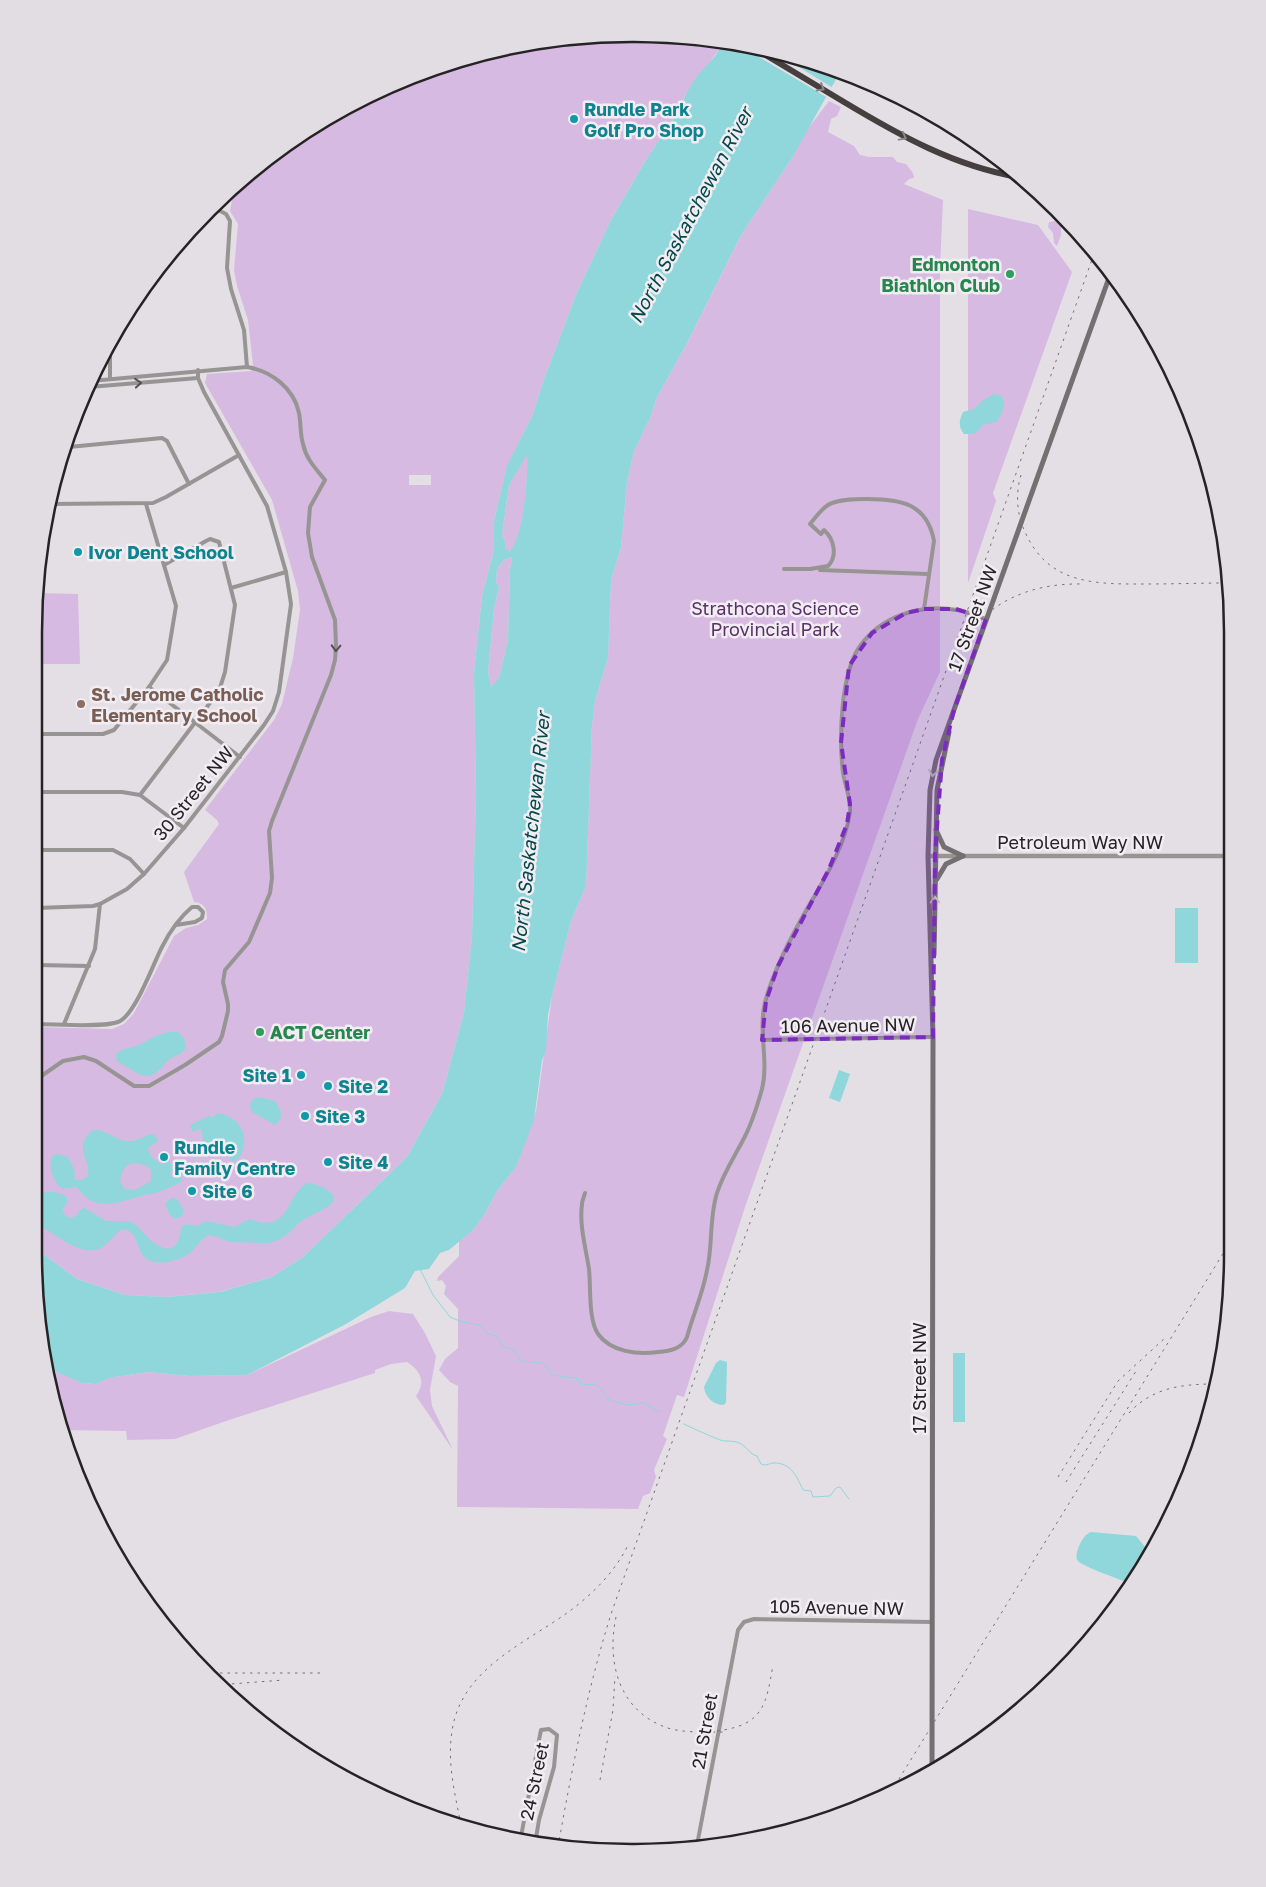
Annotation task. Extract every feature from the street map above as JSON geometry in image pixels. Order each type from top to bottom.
[{"type":"highway","points":[[775,60],[904,138],[933,152],[978,168],[1003,174]]},
{"type":"main road","name":"17 Street NW","points":[[933,984],[929,925],[928,856],[930,790],[936,760],[1107,282]]},
{"type":"main road","points":[[935,856],[937,790],[954,710]]},
{"type":"main road","points":[[935,827],[944,847],[963,856]]},
{"type":"main road","name":"17 Street NW","points":[[932,1763],[933,984],[935,856]]},
{"type":"main road","points":[[935,882],[942,867],[951,860],[963,856]]},
{"type":"street","points":[[220,211],[229,217],[227,268],[231,289],[244,330],[247,367]]},
{"type":"street","points":[[110,359],[110,378]]},
{"type":"street","points":[[42,1076],[63,1061],[84,1057],[96,1061],[134,1086],[149,1086],[219,1042],[228,1010],[222,976],[228,965],[250,942],[268,901],[272,878],[269,831],[331,675],[336,646],[335,620],[312,557],[308,533],[310,507],[325,480],[312,465],[302,444],[298,408],[291,394],[274,377],[263,371],[247,367],[99,380]]},
{"type":"street","name":"30 Street NW","points":[[100,904],[127,889],[144,874],[184,828],[240,757],[267,720],[277,699],[285,658],[291,610],[290,591],[268,506],[204,392],[198,378],[198,370]]},
{"type":"street","points":[[96,386],[198,378]]},
{"type":"street","points":[[73,447],[162,438],[167,441],[189,484]]},
{"type":"street","points":[[57,504],[146,504],[159,501],[239,455]]},
{"type":"street","points":[[810,569],[828,566],[833,558],[834,550],[831,538],[824,530],[821,534],[810,524],[833,502],[852,499],[878,499],[903,502],[913,506],[925,517],[930,525],[934,541],[924,608]]},
{"type":"street","points":[[42,734],[107,734],[116,728],[168,660],[176,606],[146,504]]},
{"type":"street","points":[[140,795],[219,691],[222,684],[235,605],[219,542],[210,539],[206,540],[164,565]]},
{"type":"street","points":[[784,569],[928,574]]},
{"type":"street","points":[[231,588],[286,572]]},
{"type":"street","points":[[585,1193],[581,1205],[583,1234],[593,1318],[597,1332],[608,1343],[624,1350],[640,1353],[668,1351],[680,1346],[687,1337],[708,1270],[712,1214],[717,1194],[724,1174],[747,1133],[762,1088],[764,1072],[762,1026],[766,1002],[778,966],[788,944],[829,868],[847,824],[850,804],[843,773],[841,743],[849,666],[859,647],[872,633],[906,612],[924,608],[956,610],[986,619]]},
{"type":"street","points":[[150,686],[240,757]]},
{"type":"street","points":[[42,792],[122,792],[140,795],[184,828]]},
{"type":"street","points":[[42,850],[113,850],[130,859],[144,874]]},
{"type":"street","name":"Petroleum Way NW","points":[[928,856],[1224,856]]},
{"type":"street","points":[[42,908],[87,907],[100,904],[97,941],[89,966],[64,1024]]},
{"type":"street","points":[[42,1024],[108,1025],[123,1020],[132,1009],[163,945],[176,925],[192,907],[198,907],[203,912],[202,918],[195,922],[176,925]]},
{"type":"street","points":[[42,965],[89,966]]},
{"type":"street","name":"106 Avenue NW","points":[[762,1040],[933,1038]]},
{"type":"street","name":"105 Avenue NW","points":[[742,1624],[754,1619],[932,1622]]},
{"type":"street","name":"21 Street","points":[[698,1840],[727,1680],[738,1630],[742,1624]]},
{"type":"street","name":"24 Street","points":[[522,1834],[541,1730],[549,1729],[557,1735],[554,1767],[536,1836]]},
{"type":"highlighted area","points":[[924,609],[956,609],[986,619],[954,710],[942,760],[935,855],[933,1037],[762,1040],[766,1001],[778,966],[829,869],[847,824],[850,804],[841,743],[849,666],[872,633],[906,613]]},
{"type":"green space","points":[[633,42],[719,49],[687,92],[678,112],[646,160],[611,220],[576,295],[533,414],[507,467],[494,521],[494,550],[482,596],[474,673],[476,795],[472,936],[464,1013],[442,1094],[407,1157],[303,1257],[272,1277],[219,1292],[166,1297],[125,1295],[77,1279],[42,1253],[42,1027],[112,1029],[124,1024],[134,1013],[174,936],[186,928],[198,925],[207,919],[205,907],[194,902],[184,872],[219,824],[205,810],[274,720],[282,704],[293,658],[300,610],[298,591],[272,500],[205,383],[207,374],[251,371],[253,365],[248,320],[234,270],[238,224],[230,211],[232,200],[305,142],[372,103],[407,87],[443,74],[518,54],[594,44]],"holes":[[[409,475],[431,475],[431,485],[409,485]]]},
{"type":"green space","name":"Strathcona Science Provincial Park","points":[[829,101],[841,107],[837,116],[831,119],[828,132],[854,146],[860,155],[893,157],[897,162],[906,164],[913,173],[914,178],[909,179],[904,184],[943,200],[940,269],[940,672],[918,719],[745,1207],[684,1397],[677,1395],[663,1436],[667,1439],[654,1470],[656,1477],[650,1493],[643,1496],[638,1509],[457,1507],[458,1386],[450,1382],[439,1370],[445,1359],[458,1348],[458,1309],[444,1294],[446,1286],[442,1280],[437,1281],[438,1277],[459,1256],[459,1241],[473,1230],[486,1212],[497,1191],[516,1167],[536,1111],[552,996],[571,921],[586,886],[592,725],[595,701],[608,657],[611,580],[621,547],[627,482],[634,451],[651,416],[656,399],[686,345],[741,235],[792,158],[803,135]]},
{"type":"green space","points":[[968,209],[1038,225],[1072,272],[993,493],[996,501],[968,583]]},
{"type":"green space","points":[[1049,222],[1057,222],[1061,226],[1061,235],[1057,246],[1054,243],[1053,233],[1048,227]]},
{"type":"green space","points":[[527,454],[526,491],[522,520],[515,544],[510,553],[505,548],[505,541],[502,535],[509,485]]},
{"type":"green space","points":[[512,557],[508,640],[499,678],[491,688],[488,671],[494,609],[499,587],[496,582],[497,568],[505,559]]},
{"type":"green space","points":[[44,593],[78,594],[80,664],[42,664]]},
{"type":"green space","points":[[389,1311],[413,1314],[425,1333],[436,1356],[430,1390],[432,1406],[453,1450],[416,1396],[421,1386],[421,1377],[416,1369],[407,1362],[391,1364],[375,1370],[375,1373],[175,1439],[127,1440],[126,1431],[70,1430],[55,1371],[83,1383],[96,1384],[108,1378],[148,1372],[190,1376],[247,1375],[371,1317]]},
{"type":"water","name":"North Saskatchewan River","points":[[720,50],[786,63],[836,79],[792,158],[741,235],[686,345],[656,399],[651,416],[634,451],[627,482],[621,547],[611,580],[608,657],[595,701],[592,725],[586,886],[571,921],[552,996],[548,1015],[546,1051],[542,1060],[534,1120],[516,1167],[497,1191],[486,1212],[473,1230],[449,1250],[440,1253],[429,1269],[415,1271],[405,1288],[346,1324],[247,1375],[190,1376],[148,1372],[109,1378],[96,1384],[82,1383],[55,1371],[48,1331],[42,1253],[77,1279],[125,1295],[166,1297],[220,1292],[272,1277],[303,1257],[407,1157],[442,1094],[464,1013],[472,936],[476,795],[474,673],[482,596],[494,550],[494,521],[507,466],[533,414],[576,295],[611,220],[646,160],[678,112],[687,92],[698,75]],"holes":[[[527,455],[527,478],[522,520],[515,544],[510,552],[505,548],[505,541],[502,535],[509,485]],[[512,557],[508,640],[499,678],[491,687],[488,671],[494,609],[499,587],[496,582],[497,568],[505,559]]]},
{"type":"water","points":[[993,394],[1002,396],[1004,403],[1003,410],[996,422],[982,425],[975,433],[964,434],[960,423],[963,412],[974,409]]},
{"type":"water","points":[[1175,908],[1198,908],[1198,963],[1175,963]]},
{"type":"water","points":[[169,1032],[178,1032],[184,1038],[186,1048],[182,1053],[167,1061],[154,1074],[143,1076],[117,1062],[116,1054],[121,1050],[139,1045]]},
{"type":"water","points":[[839,1070],[850,1074],[840,1102],[829,1098]]},
{"type":"water","points":[[259,1097],[275,1101],[279,1107],[281,1116],[275,1125],[252,1112],[250,1105],[252,1100]]},
{"type":"water","points":[[218,1113],[235,1121],[244,1135],[243,1150],[235,1161],[231,1161],[224,1147],[206,1146],[203,1142],[202,1130],[193,1132],[190,1125],[209,1116],[213,1117]]},
{"type":"water","points":[[91,1131],[102,1131],[127,1141],[137,1140],[152,1134],[155,1135],[158,1141],[149,1147],[149,1152],[155,1160],[162,1164],[169,1160],[174,1171],[170,1173],[172,1177],[179,1174],[182,1177],[181,1182],[157,1193],[108,1204],[91,1201],[77,1187],[62,1189],[52,1174],[52,1156],[58,1154],[68,1157],[74,1169],[75,1180],[87,1177],[88,1168],[83,1145]],"holes":[[[132,1163],[145,1165],[150,1168],[151,1181],[135,1190],[125,1189],[120,1182],[124,1168]]]},
{"type":"water","points":[[307,1183],[318,1185],[333,1195],[333,1201],[329,1206],[301,1221],[279,1240],[268,1243],[229,1242],[208,1235],[189,1254],[168,1262],[148,1260],[140,1251],[133,1235],[129,1231],[122,1229],[101,1248],[86,1250],[70,1244],[42,1227],[42,1193],[56,1192],[67,1197],[67,1202],[62,1211],[66,1216],[71,1218],[76,1216],[83,1207],[106,1221],[129,1221],[136,1225],[152,1242],[163,1248],[170,1249],[177,1243],[181,1228],[186,1225],[197,1226],[206,1221],[234,1227],[250,1219],[263,1223],[273,1222],[285,1212],[300,1189]]},
{"type":"water","points":[[171,1198],[177,1199],[184,1210],[182,1216],[175,1219],[170,1215],[165,1204]]},
{"type":"water","points":[[953,1353],[965,1353],[965,1422],[953,1422]]},
{"type":"water","points":[[720,1360],[727,1362],[726,1402],[724,1405],[716,1404],[710,1400],[704,1387],[716,1363]]},
{"type":"water","points":[[1089,1533],[1136,1536],[1145,1547],[1124,1582],[1087,1567],[1078,1561],[1076,1556],[1079,1546]]},
{"type":"pier","points":[[758,56],[798,67],[833,88],[828,98]]},
{"type":"waterway","points":[[420,1269],[433,1295],[450,1317],[462,1322],[480,1325],[488,1334],[497,1336],[503,1347],[513,1349],[521,1361],[543,1363],[552,1375],[576,1378],[583,1385],[597,1384],[607,1398],[612,1401],[628,1405],[644,1403],[660,1412]]},
{"type":"waterway","points":[[684,1424],[720,1440],[742,1444],[752,1454],[757,1456],[761,1464],[779,1463],[784,1465],[792,1471],[803,1490],[811,1491],[813,1497],[830,1496],[836,1488],[840,1487],[849,1499]]},
{"type":"railway","points":[[559,1839],[581,1730],[611,1614],[1091,262]]},
{"type":"railway","points":[[1021,475],[1018,498],[1019,513],[1023,527],[1036,551],[1048,564],[1062,573],[1094,582],[1111,584],[1221,583]]},
{"type":"railway","points":[[958,649],[981,619],[1011,598],[1044,587],[1082,584]]},
{"type":"railway","points":[[897,1782],[1224,1252]]},
{"type":"railway","points":[[1058,1477],[1118,1381],[1165,1338]]},
{"type":"railway","points":[[1066,1482],[1138,1368]]},
{"type":"railway","points":[[1129,1413],[1138,1404],[1158,1392],[1180,1386],[1208,1384]]},
{"type":"railway","points":[[460,1818],[452,1778],[450,1755],[452,1731],[458,1710],[467,1691],[480,1675],[496,1661],[567,1613],[585,1598],[610,1573],[629,1543]]},
{"type":"railway","points":[[616,1617],[613,1635],[616,1669],[621,1685],[639,1712],[654,1722],[671,1729],[691,1732],[725,1732]]},
{"type":"railway","points":[[717,1731],[744,1724],[760,1711],[768,1692],[773,1665]]},
{"type":"railway","points":[[216,1673],[320,1673]]},
{"type":"railway","points":[[600,1780],[613,1710],[615,1676]]},
{"type":"railway","points":[[229,1684],[284,1680]]},
{"type":"place","name":"Rundle Park Golf Pro Shop","points":[[574,119]]},
{"type":"place","name":"Edmonton Biathlon Club","points":[[1010,274]]},
{"type":"place","name":"Ivor Dent School","points":[[78,552]]},
{"type":"place","name":"St. Jerome Catholic Elementary School","points":[[81,704]]},
{"type":"place","name":"ACT Center","points":[[260,1032]]},
{"type":"place","name":"Site 1","points":[[301,1075]]},
{"type":"place","name":"Site 2","points":[[328,1086]]},
{"type":"place","name":"Site 3","points":[[305,1116]]},
{"type":"place","name":"Rundle Family Centre","points":[[164,1157]]},
{"type":"place","name":"Site 4","points":[[328,1162]]},
{"type":"place","name":"Site 6","points":[[192,1191]]}]
